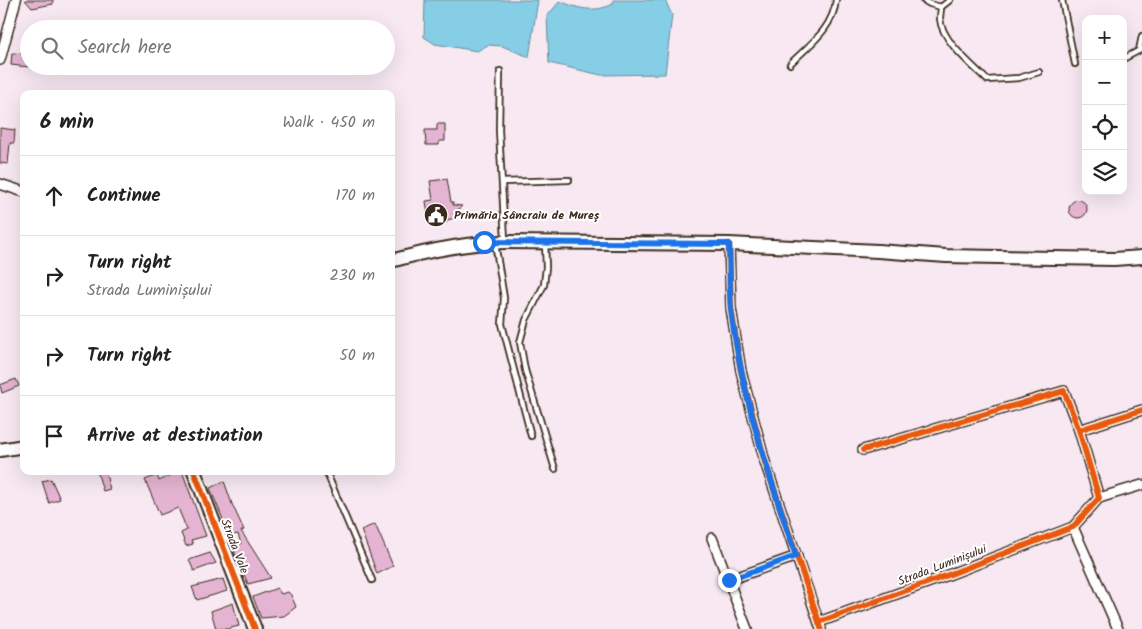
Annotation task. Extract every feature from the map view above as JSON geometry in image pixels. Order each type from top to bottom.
[{"type":"main road","points":[[395,260],[430,250],[484,242],[729,244],[946,256],[1104,259],[1142,257]]},
{"type":"main road","points":[[0,450],[20,447]]},
{"type":"main road","name":"Strada Vale","points":[[196,475],[255,629]]},
{"type":"street","points":[[0,60],[16,0]]},
{"type":"street","points":[[0,184],[20,191]]},
{"type":"street","name":"Strada Luminișului","points":[[729,244],[731,308],[741,371],[765,462],[820,626],[1073,527]]},
{"type":"street","points":[[863,450],[1064,391],[1079,430],[1099,498]]},
{"type":"street","points":[[1079,430],[1142,410]]},
{"type":"street","points":[[1118,629],[1073,527],[1099,498],[1142,485]]},
{"type":"street","points":[[712,538],[746,629]]},
{"type":"street","points":[[729,580],[796,556]]},
{"type":"lane","points":[[790,64],[821,35],[831,19],[836,0]]},
{"type":"lane","points":[[923,0],[941,7]]},
{"type":"lane","points":[[950,0],[941,7],[940,20],[946,35],[955,48],[987,80],[1019,78],[1039,72]]},
{"type":"lane","points":[[1062,0],[1075,64]]},
{"type":"lane","points":[[1127,57],[1141,49],[1142,36]]},
{"type":"lane","points":[[500,71],[499,130],[502,182],[500,242],[504,298],[502,324],[531,436]]},
{"type":"lane","points":[[502,182],[569,180]]},
{"type":"lane","points":[[545,242],[546,267],[544,285],[526,320],[520,342],[525,370],[555,469]]},
{"type":"lane","points":[[328,475],[372,580]]},
{"type":"water","points":[[425,0],[538,0],[529,57],[502,46],[488,45],[477,51],[435,44],[424,37]]},
{"type":"water","points":[[613,0],[665,0],[672,15],[665,74],[601,75],[549,63],[547,16],[560,1],[580,8],[593,9],[613,4]]},
{"type":"building","points":[[25,0],[53,0],[53,4],[32,8]]},
{"type":"building","points":[[12,53],[20,53],[20,66],[11,65]]},
{"type":"building","points":[[437,124],[445,124],[445,141],[439,141],[439,145],[426,145],[425,130],[437,130]]},
{"type":"building","points":[[0,128],[15,130],[14,143],[10,143],[8,164],[0,163]]},
{"type":"building","points":[[447,179],[451,202],[453,202],[453,205],[462,206],[454,213],[455,218],[447,220],[447,222],[429,223],[426,201],[433,200],[430,181]]},
{"type":"building","points":[[1078,200],[1084,203],[1087,209],[1084,215],[1078,218],[1072,215],[1069,209],[1072,203]]},
{"type":"building","points":[[16,379],[19,386],[2,393],[0,385]]},
{"type":"building","points":[[98,475],[106,475],[110,489],[103,491]]},
{"type":"building","points":[[157,475],[159,481],[171,475],[183,475],[206,536],[191,540],[193,544],[186,546],[181,533],[187,530],[178,508],[160,515],[145,480]]},
{"type":"building","points":[[51,479],[60,499],[49,503],[42,481]]},
{"type":"building","points":[[224,481],[244,530],[241,531],[271,578],[248,584],[232,546],[241,544],[238,534],[228,536],[210,488]]},
{"type":"building","points":[[375,524],[393,566],[377,574],[361,530]]},
{"type":"building","points":[[210,553],[216,563],[194,571],[189,560]]},
{"type":"building","points":[[223,579],[227,591],[197,600],[192,587]]},
{"type":"building","points":[[277,588],[281,594],[288,592],[291,595],[296,607],[284,616],[261,618],[253,597]]},
{"type":"building","points":[[233,603],[239,626],[216,629],[211,611]]},
{"type":"cycle path","points":[[729,244],[731,308],[741,371],[765,462],[821,628]]},
{"type":"cycle path","points":[[863,450],[1064,391],[1079,430]]},
{"type":"cycle path","points":[[819,622],[1073,527],[1099,498],[1079,430],[1142,410]]},
{"type":"cycle path","points":[[196,475],[255,629]]},
{"type":"place","name":"Primăria Sâncraiu de Mureș","points":[[436,215]]},
{"type":"route","points":[[484,242],[729,244],[731,308],[741,371],[765,462],[796,556],[729,580]]}]
